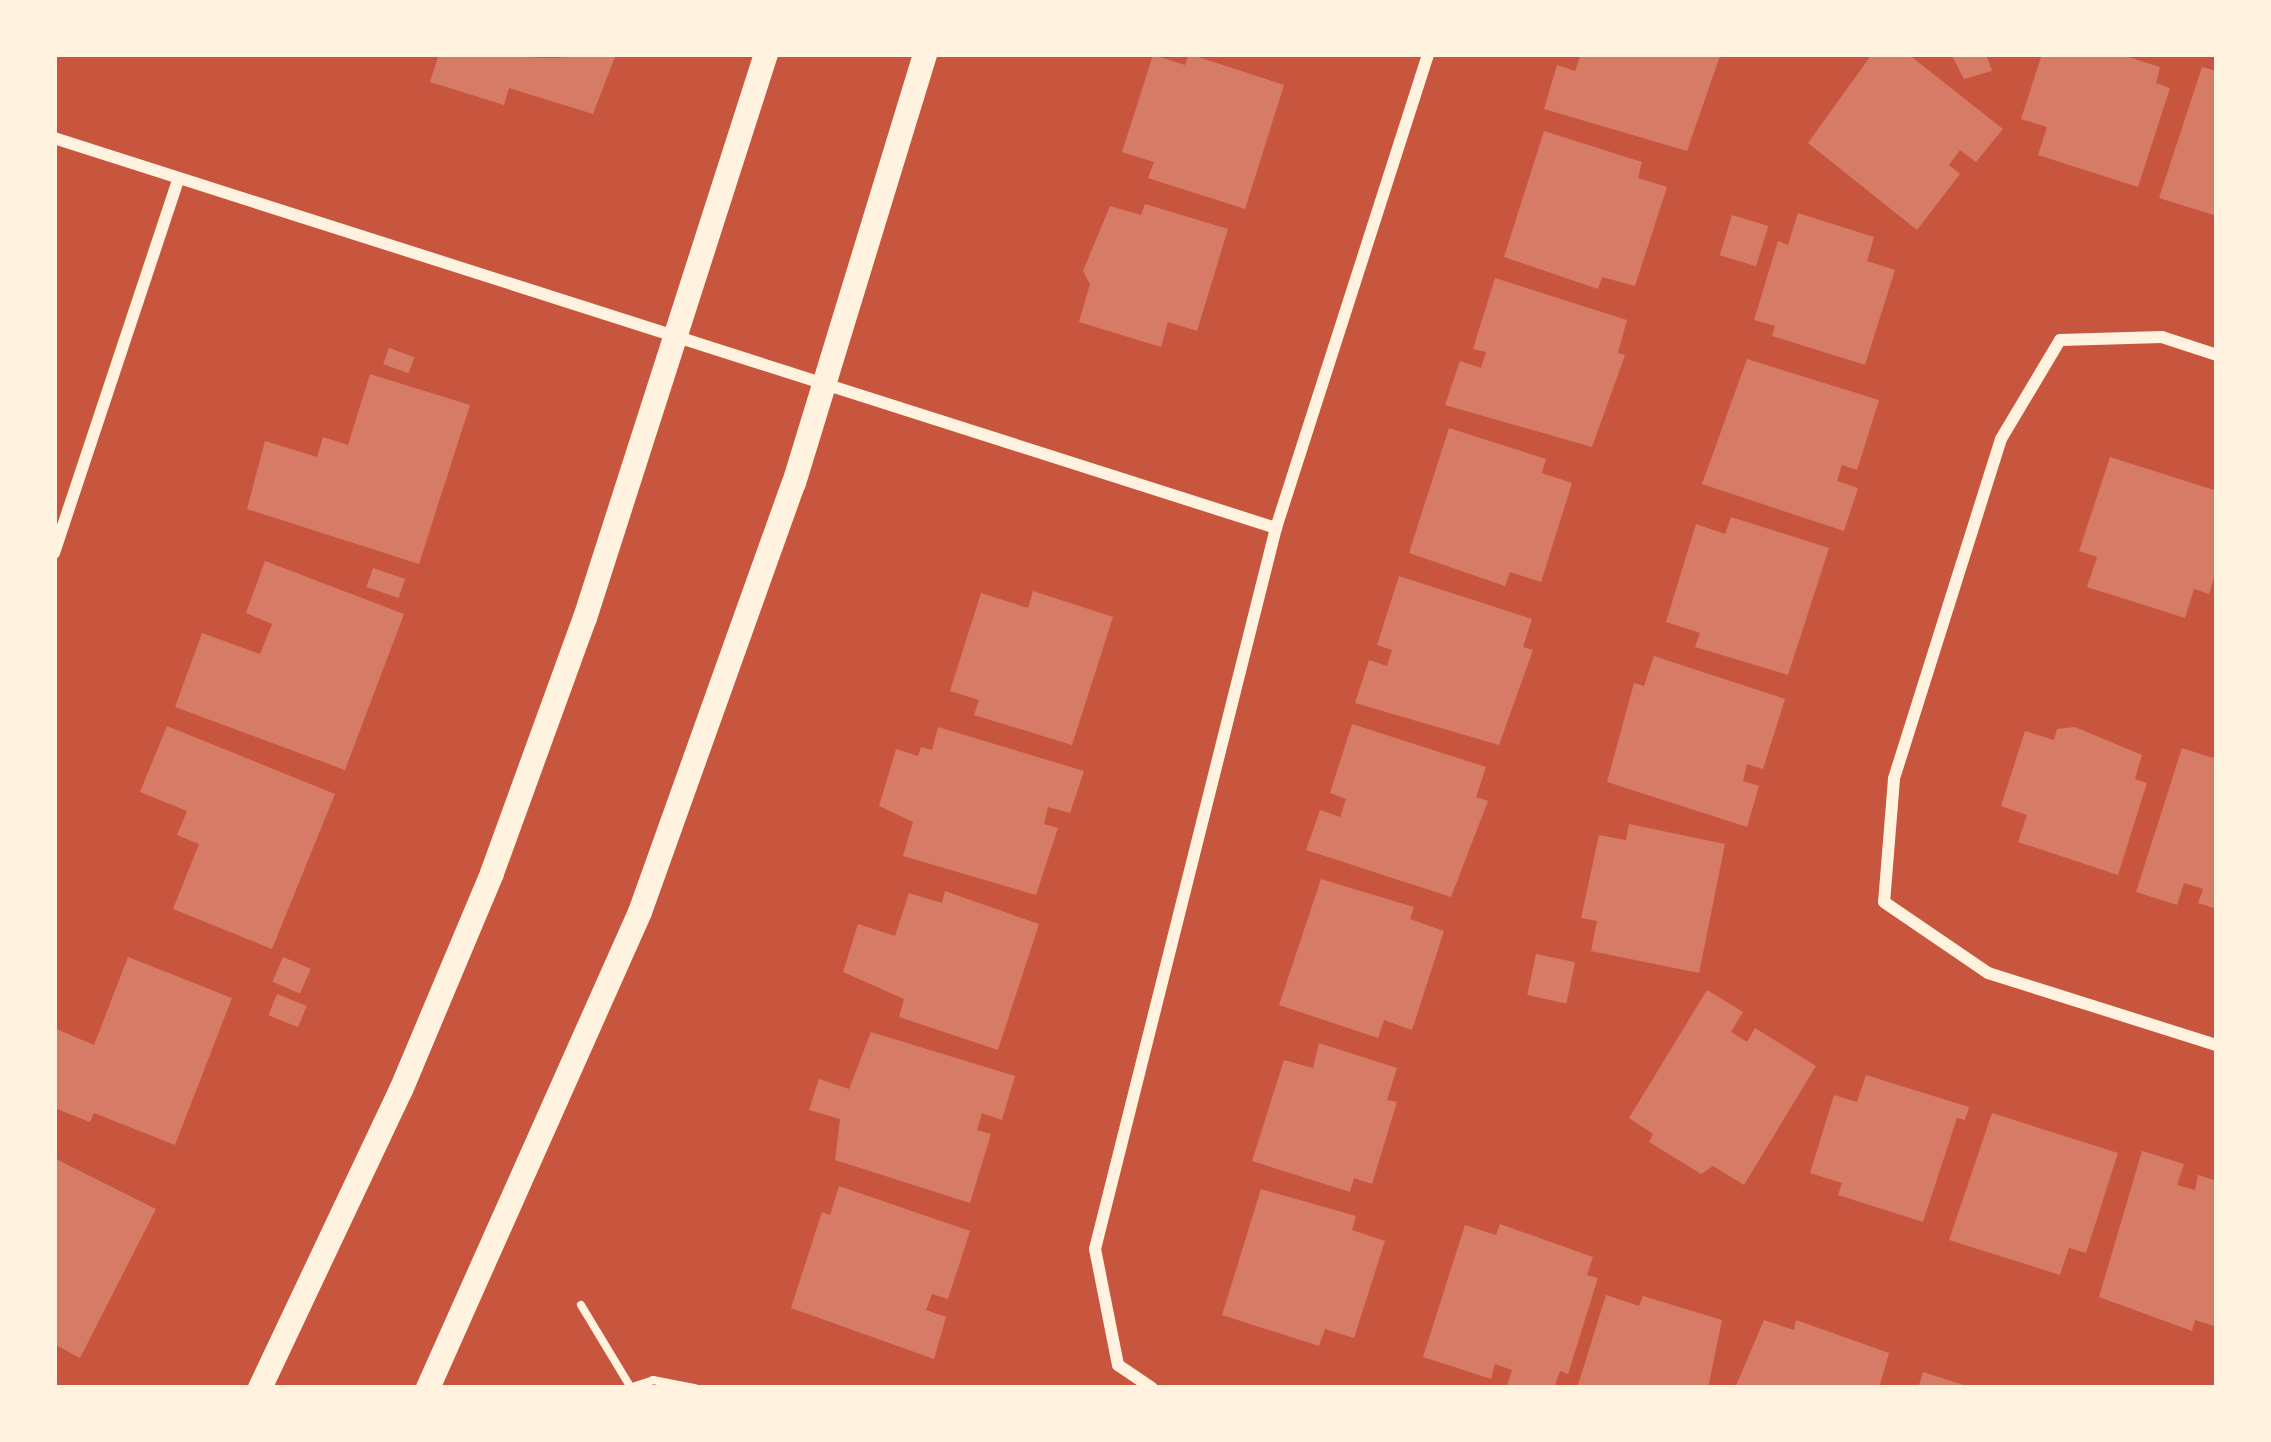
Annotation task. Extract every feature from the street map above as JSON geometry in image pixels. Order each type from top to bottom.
[{"type":"main road","points":[[260,1388],[401,1090],[492,873],[766,54]]},
{"type":"main road","points":[[428,1388],[640,911],[826,380],[926,54]]},
{"type":"street","points":[[1152,1388],[1118,1365],[1095,1249],[1276,528],[1428,54]]},
{"type":"street","points":[[54,138],[826,380],[1276,528]]},
{"type":"street","points":[[54,554],[179,178]]},
{"type":"street","points":[[2217,355],[2162,338],[2060,340],[2001,439],[1908,734],[1894,779],[1884,902],[1988,973],[2217,1046]]},
{"type":"path","points":[[581,1305],[631,1388],[653,1380],[695,1388]]},
{"type":"building","points":[[439,54],[554,58],[616,54],[593,114],[509,88],[504,105],[430,82]]},
{"type":"building","points":[[1189,54],[1284,85],[1245,209],[1148,178],[1154,162],[1122,152],[1153,55],[1185,65]]},
{"type":"building","points":[[1581,54],[1720,56],[1687,151],[1544,109],[1557,65],[1575,71]]},
{"type":"building","points":[[1872,54],[1908,54],[2003,129],[1976,162],[1960,150],[1949,165],[1960,174],[1917,230],[1808,143]]},
{"type":"building","points":[[1951,54],[1986,54],[1992,71],[1964,79]]},
{"type":"building","points":[[2042,54],[2119,54],[2160,67],[2156,83],[2170,88],[2138,187],[2038,155],[2047,127],[2021,119]]},
{"type":"building","points":[[2202,67],[2217,71],[2217,216],[2159,198]]},
{"type":"building","points":[[1544,131],[1642,162],[1638,178],[1667,187],[1635,286],[1602,277],[1598,289],[1504,257]]},
{"type":"building","points":[[1145,204],[1228,229],[1197,331],[1168,322],[1161,347],[1079,322],[1090,284],[1083,271],[1110,206],[1141,215]]},
{"type":"building","points":[[1798,213],[1874,237],[1867,261],[1895,270],[1865,365],[1772,336],[1775,326],[1754,320],[1778,241],[1788,245]]},
{"type":"building","points":[[1732,215],[1768,226],[1756,266],[1720,255]]},
{"type":"building","points":[[1495,278],[1627,320],[1618,353],[1625,355],[1592,447],[1445,405],[1460,361],[1481,368],[1486,352],[1473,349]]},
{"type":"building","points":[[389,348],[414,357],[409,373],[383,364]]},
{"type":"building","points":[[1747,359],[1879,400],[1857,470],[1842,465],[1837,481],[1858,488],[1844,531],[1702,484]]},
{"type":"building","points":[[370,374],[470,405],[419,564],[247,509],[265,441],[317,457],[323,437],[348,445]]},
{"type":"building","points":[[1449,428],[1546,459],[1542,473],[1572,483],[1541,582],[1510,572],[1505,586],[1409,553]]},
{"type":"building","points":[[2110,457],[2217,491],[2217,568],[2209,594],[2194,589],[2185,618],[2087,587],[2097,557],[2079,551]]},
{"type":"building","points":[[1731,517],[1829,548],[1788,675],[1695,647],[1700,633],[1666,622],[1696,524],[1725,534]]},
{"type":"building","points":[[265,561],[404,614],[345,770],[175,707],[202,633],[260,654],[272,624],[246,613]]},
{"type":"building","points":[[373,568],[405,579],[399,598],[366,587]]},
{"type":"building","points":[[1399,576],[1532,619],[1523,647],[1533,650],[1499,745],[1355,703],[1369,660],[1387,666],[1392,650],[1377,645]]},
{"type":"building","points":[[1033,591],[1113,617],[1072,745],[974,715],[979,700],[950,691],[981,593],[1028,608]]},
{"type":"building","points":[[1654,656],[1785,699],[1763,769],[1747,764],[1743,781],[1759,786],[1747,827],[1607,782],[1634,683],[1644,686]]},
{"type":"building","points":[[1352,724],[1486,767],[1476,797],[1488,801],[1451,897],[1306,850],[1320,810],[1340,817],[1346,799],[1330,793]]},
{"type":"building","points":[[167,726],[335,794],[272,949],[173,909],[199,844],[177,835],[187,811],[140,792]]},
{"type":"building","points":[[938,727],[1084,771],[1070,813],[1048,807],[1044,824],[1058,828],[1036,895],[903,856],[913,822],[879,806],[896,749],[918,756],[921,747],[932,750]]},
{"type":"building","points":[[2075,727],[2142,755],[2135,779],[2147,783],[2118,875],[2018,842],[2027,815],[2001,806],[2025,731],[2054,740],[2057,729]]},
{"type":"building","points":[[2182,748],[2213,758],[2217,749],[2217,909],[2198,903],[2203,889],[2184,883],[2177,905],[2136,892]]},
{"type":"building","points":[[1629,824],[1725,844],[1699,973],[1591,951],[1597,921],[1581,918],[1599,835],[1626,840]]},
{"type":"building","points":[[1321,879],[1414,907],[1410,919],[1444,931],[1412,1030],[1384,1020],[1378,1038],[1279,1005]]},
{"type":"building","points":[[945,891],[1039,924],[998,1050],[899,1017],[904,999],[843,972],[858,924],[895,936],[909,893],[942,903]]},
{"type":"building","points":[[1536,954],[1575,962],[1566,1003],[1527,995]]},
{"type":"building","points":[[128,957],[232,998],[175,1145],[94,1113],[90,1122],[54,1108],[54,1028],[94,1045]]},
{"type":"building","points":[[283,957],[311,969],[300,994],[272,982]]},
{"type":"building","points":[[1707,990],[1743,1012],[1731,1032],[1747,1042],[1755,1028],[1816,1066],[1744,1185],[1713,1166],[1701,1174],[1649,1142],[1653,1134],[1629,1118]]},
{"type":"building","points":[[277,994],[307,1006],[298,1027],[268,1015]]},
{"type":"building","points":[[871,1032],[1015,1076],[1002,1120],[982,1113],[977,1130],[991,1134],[970,1203],[835,1160],[840,1119],[809,1110],[819,1079],[849,1089]]},
{"type":"building","points":[[1319,1043],[1397,1068],[1387,1100],[1397,1102],[1372,1184],[1354,1178],[1350,1192],[1252,1161],[1284,1060],[1313,1068]]},
{"type":"building","points":[[1866,1075],[1969,1107],[1965,1120],[1957,1118],[1923,1222],[1838,1195],[1842,1183],[1810,1173],[1834,1095],[1857,1102]]},
{"type":"building","points":[[1992,1113],[2118,1153],[2086,1253],[2069,1248],[2060,1275],[1949,1240]]},
{"type":"building","points":[[2142,1151],[2184,1164],[2177,1185],[2195,1190],[2198,1175],[2217,1181],[2217,1327],[2195,1320],[2192,1331],[2099,1297]]},
{"type":"building","points":[[54,1158],[156,1209],[80,1358],[54,1344]]},
{"type":"building","points":[[839,1186],[970,1231],[948,1299],[932,1294],[926,1310],[946,1317],[934,1359],[791,1308],[822,1212],[830,1215]]},
{"type":"building","points":[[1261,1189],[1356,1216],[1352,1230],[1385,1241],[1354,1338],[1325,1329],[1319,1346],[1222,1315]]},
{"type":"building","points":[[1500,1224],[1593,1257],[1587,1275],[1598,1278],[1568,1374],[1560,1371],[1554,1388],[1506,1388],[1512,1370],[1495,1364],[1491,1379],[1423,1357],[1465,1225],[1496,1235]]},
{"type":"building","points":[[1606,1295],[1639,1306],[1643,1296],[1722,1320],[1708,1388],[1577,1388]]},
{"type":"building","points":[[1764,1320],[1794,1330],[1796,1320],[1889,1353],[1879,1388],[1735,1388]]},
{"type":"building","points":[[1923,1372],[1970,1387],[1918,1388]]}]
